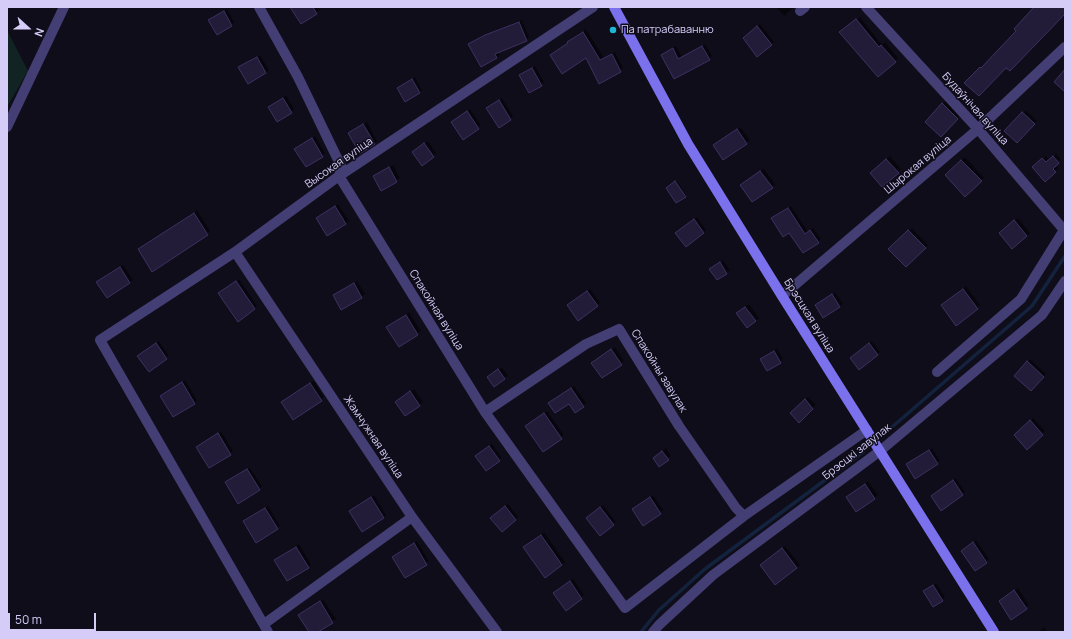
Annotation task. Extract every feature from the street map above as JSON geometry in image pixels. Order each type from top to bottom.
[{"type":"street","points":[[7,127],[64,7]]},
{"type":"street","name":"Спакойная вуліца","points":[[259,7],[298,77],[341,166],[339,176],[485,412],[625,608],[744,516]]},
{"type":"street","name":"Высокая вуліца","points":[[266,628],[100,340],[235,252],[339,176],[593,7]]},
{"type":"street","name":"Брэсцкая вуліца","points":[[614,7],[688,144],[994,632]]},
{"type":"street","name":"Будаўнічая вуліца","points":[[866,7],[978,129],[1064,230]]},
{"type":"street","name":"Шырокая вуліца","points":[[782,296],[978,129],[1065,47]]},
{"type":"street","points":[[937,372],[1021,299],[1064,230]]},
{"type":"street","name":"Жамчужная вуліца","points":[[235,252],[412,517],[497,632]]},
{"type":"street","name":"Брэсцкі завулак","points":[[653,632],[713,575],[880,451],[1042,315],[1065,281]]},
{"type":"street","name":"Спакойны завулак","points":[[485,412],[586,344],[619,329],[679,426],[736,508],[744,516]]},
{"type":"street","points":[[744,516],[867,430]]},
{"type":"street","points":[[266,628],[412,517]]},
{"type":"shaded area","points":[[7,30],[28,71],[7,107]]},
{"type":"building","points":[[290,7],[313,7],[317,14],[301,24]]},
{"type":"building","points":[[1034,7],[1065,7],[1065,14],[1010,71],[1006,68],[979,96],[964,83],[980,67],[981,68],[1016,31],[1014,29]]},
{"type":"building","points":[[224,11],[232,26],[217,35],[208,20]]},
{"type":"building","points":[[856,19],[879,47],[881,45],[896,62],[878,77],[839,32]]},
{"type":"building","points":[[519,22],[527,41],[495,54],[497,58],[481,67],[468,44],[485,35]]},
{"type":"building","points":[[757,26],[772,45],[757,57],[743,38]]},
{"type":"building","points":[[583,32],[600,60],[612,54],[621,72],[599,84],[586,58],[562,74],[550,55]]},
{"type":"building","points":[[702,46],[710,60],[674,79],[661,55],[673,48],[678,59]]},
{"type":"building","points":[[257,57],[266,73],[248,84],[238,67]]},
{"type":"building","points":[[532,68],[542,86],[529,93],[519,75]]},
{"type":"building","points":[[1065,69],[1065,92],[1054,82]]},
{"type":"building","points":[[412,79],[420,93],[405,102],[397,88]]},
{"type":"building","points":[[283,98],[292,113],[277,122],[268,107]]},
{"type":"building","points":[[499,100],[511,120],[499,128],[486,108]]},
{"type":"building","points":[[942,103],[958,119],[941,137],[925,122]]},
{"type":"building","points":[[467,111],[479,129],[463,140],[451,122]]},
{"type":"building","points":[[1022,112],[1035,124],[1017,143],[1004,131]]},
{"type":"building","points":[[363,124],[375,144],[360,154],[348,133]]},
{"type":"building","points":[[737,129],[747,144],[723,160],[713,145]]},
{"type":"building","points":[[312,138],[323,157],[306,167],[294,149]]},
{"type":"building","points":[[424,143],[434,157],[422,166],[412,152]]},
{"type":"building","points":[[1053,156],[1059,163],[1053,169],[1056,172],[1045,182],[1032,167],[1042,158],[1046,162]]},
{"type":"building","points":[[886,159],[899,173],[882,187],[870,173]]},
{"type":"building","points":[[961,160],[982,181],[965,197],[945,175]]},
{"type":"building","points":[[389,167],[397,182],[381,191],[373,176]]},
{"type":"building","points":[[760,171],[773,188],[752,202],[740,185]]},
{"type":"building","points":[[675,181],[686,197],[676,203],[666,188]]},
{"type":"building","points":[[335,206],[346,224],[327,236],[316,218]]},
{"type":"building","points":[[788,208],[805,234],[810,230],[819,243],[803,253],[789,233],[783,237],[771,218]]},
{"type":"building","points":[[194,213],[208,235],[152,272],[138,249]]},
{"type":"building","points":[[694,219],[704,233],[686,247],[675,233]]},
{"type":"building","points":[[1014,220],[1027,236],[1012,249],[999,233]]},
{"type":"building","points":[[908,230],[926,248],[906,267],[888,249]]},
{"type":"building","points":[[720,262],[727,274],[717,280],[709,269]]},
{"type":"building","points":[[120,267],[130,283],[107,298],[96,282]]},
{"type":"building","points":[[236,281],[255,309],[238,322],[218,293]]},
{"type":"building","points":[[354,283],[362,298],[341,310],[333,295]]},
{"type":"building","points":[[963,289],[978,309],[956,326],[941,305]]},
{"type":"building","points":[[587,291],[598,306],[578,321],[567,305]]},
{"type":"building","points":[[832,294],[840,307],[823,318],[815,305]]},
{"type":"building","points":[[745,307],[756,321],[747,328],[736,313]]},
{"type":"building","points":[[406,315],[418,335],[399,347],[386,327]]},
{"type":"building","points":[[156,343],[167,359],[149,372],[137,356]]},
{"type":"building","points":[[869,343],[878,355],[859,370],[850,358]]},
{"type":"building","points":[[611,349],[622,365],[602,378],[591,363]]},
{"type":"building","points":[[774,351],[781,363],[767,371],[760,359]]},
{"type":"building","points":[[1027,361],[1044,377],[1031,391],[1014,376]]},
{"type":"building","points":[[498,369],[505,379],[494,387],[487,377]]},
{"type":"building","points":[[182,382],[195,404],[173,417],[160,396]]},
{"type":"building","points":[[310,383],[322,401],[293,420],[281,402]]},
{"type":"building","points":[[571,388],[584,407],[575,413],[569,404],[555,413],[548,403]]},
{"type":"building","points":[[410,391],[420,406],[405,416],[395,402]]},
{"type":"building","points":[[805,399],[813,409],[799,423],[790,413]]},
{"type":"building","points":[[544,413],[562,439],[543,452],[525,426]]},
{"type":"building","points":[[1030,420],[1043,435],[1027,450],[1014,435]]},
{"type":"building","points":[[218,433],[231,455],[209,468],[196,447]]},
{"type":"building","points":[[489,446],[500,461],[486,471],[475,456]]},
{"type":"building","points":[[929,450],[938,464],[915,479],[906,464]]},
{"type":"building","points":[[662,451],[669,460],[659,467],[653,458]]},
{"type":"building","points":[[247,469],[260,490],[238,504],[225,482]]},
{"type":"building","points":[[953,480],[963,495],[941,511],[931,496]]},
{"type":"building","points":[[865,484],[875,499],[856,512],[846,497]]},
{"type":"building","points":[[371,497],[384,518],[362,532],[349,511]]},
{"type":"building","points":[[650,497],[661,514],[643,526],[632,509]]},
{"type":"building","points":[[505,506],[516,520],[502,532],[490,518]]},
{"type":"building","points":[[600,507],[614,525],[600,536],[586,518]]},
{"type":"building","points":[[265,508],[278,529],[256,543],[243,521]]},
{"type":"building","points":[[541,535],[562,565],[545,578],[523,547]]},
{"type":"building","points":[[973,542],[987,563],[975,571],[961,551]]},
{"type":"building","points":[[414,543],[427,565],[405,578],[392,557]]},
{"type":"building","points":[[296,547],[309,568],[287,581],[274,560]]},
{"type":"building","points":[[782,548],[797,568],[775,585],[760,565]]},
{"type":"building","points":[[570,581],[582,599],[566,611],[553,593]]},
{"type":"building","points":[[933,585],[943,601],[933,607],[923,591]]},
{"type":"building","points":[[1014,590],[1027,609],[1011,620],[999,601]]},
{"type":"building","points":[[320,601],[333,623],[318,632],[309,632],[298,615]]},
{"type":"waterway","points":[[884,434],[1032,306],[1065,256]]},
{"type":"waterway","points":[[641,632],[659,610],[705,569],[863,452]]},
{"type":"place","name":"Па патрабаванню","points":[[613,30]]}]
